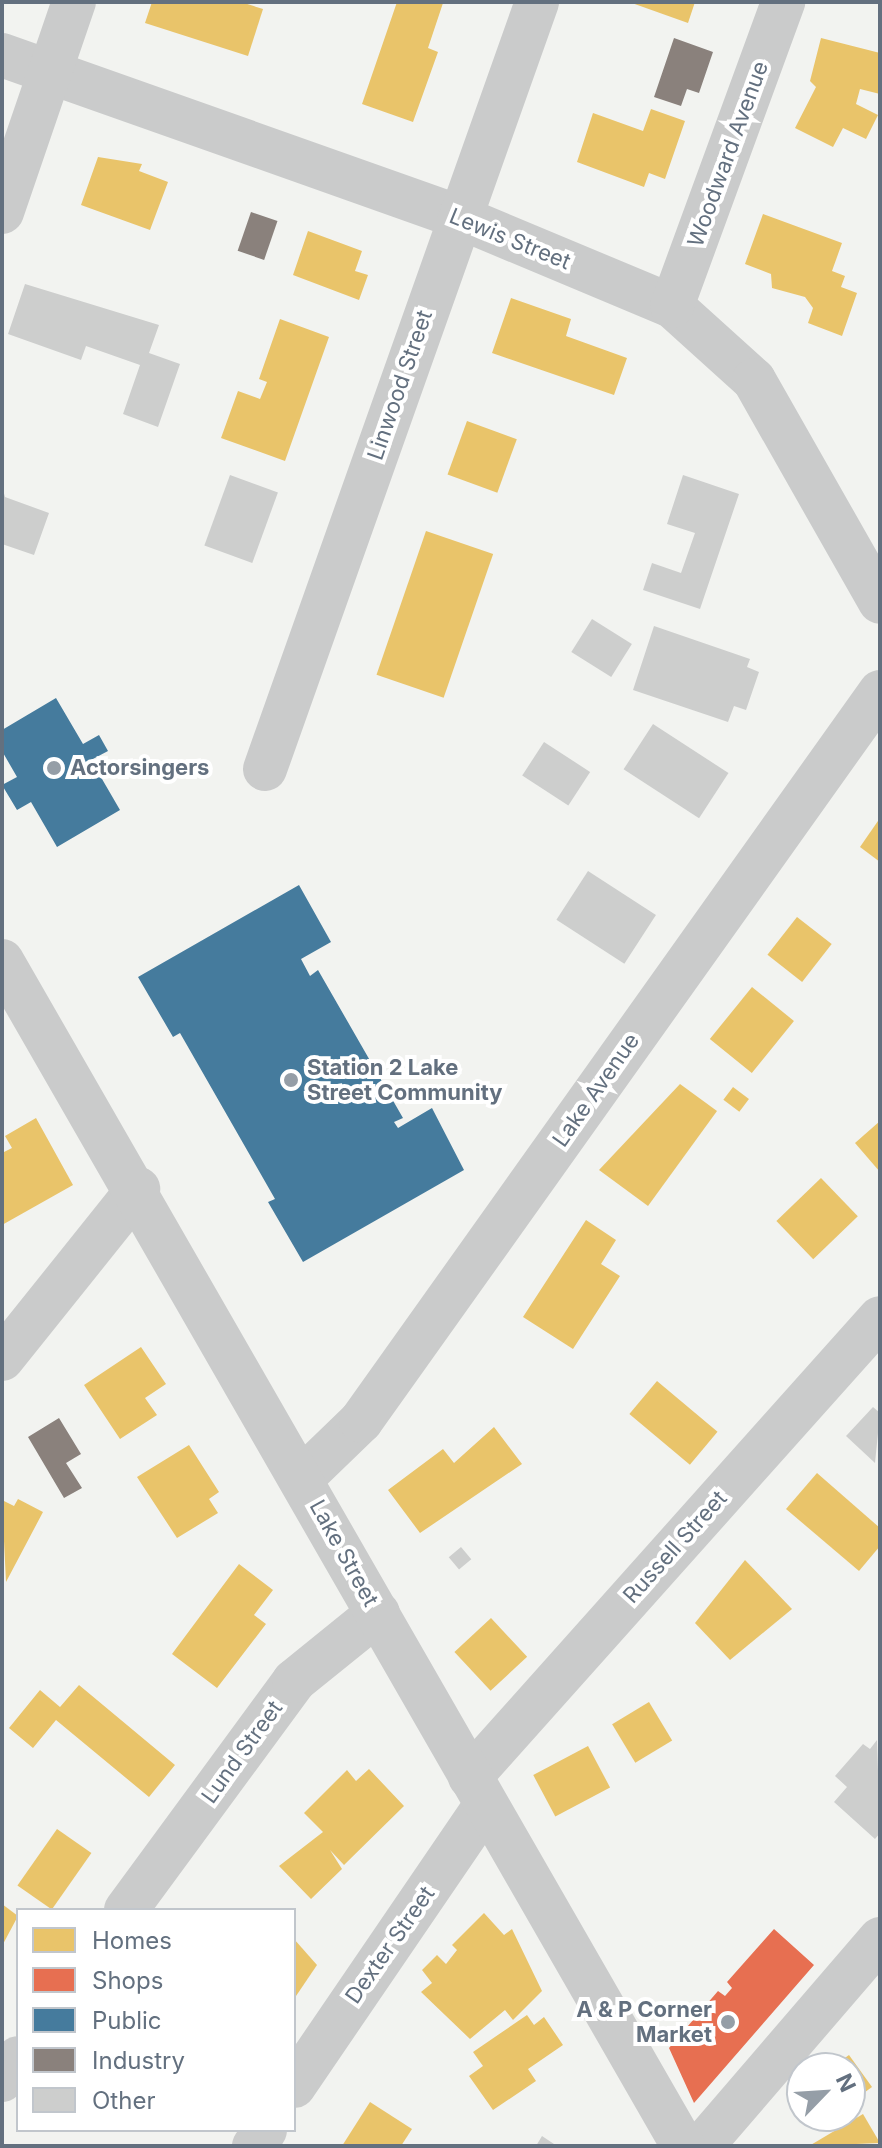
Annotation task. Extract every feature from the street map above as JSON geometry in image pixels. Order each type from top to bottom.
[{"type":"street","points":[[2,212],[74,2]]},
{"type":"street","name":"Linwood Street","points":[[265,769],[537,2]]},
{"type":"street","name":"Woodward Avenue","points":[[672,306],[783,2]]},
{"type":"street","name":"Lewis Street","points":[[2,55],[459,217],[672,306],[754,380],[880,602]]},
{"type":"street","name":"Lake Avenue","points":[[302,1478],[361,1421],[880,692]]},
{"type":"street","name":"Lake Street","points":[[2,961],[138,1189],[478,1791],[683,2146]]},
{"type":"street","points":[[2,1359],[138,1189]]},
{"type":"street","name":"Russell Street","points":[[478,1791],[880,1318]]},
{"type":"street","name":"Lund Street","points":[[127,1908],[294,1681],[378,1613]]},
{"type":"street","name":"Dexter Street","points":[[296,2083],[478,1791]]},
{"type":"street","points":[[702,2146],[880,1939]]},
{"type":"street","points":[[2,2080],[16,2061]]},
{"type":"building: Homes","points":[[152,2],[241,2],[263,9],[248,56],[145,23]]},
{"type":"building: Homes","points":[[397,2],[443,3],[428,48],[438,52],[413,122],[362,104]]},
{"type":"building: Homes","points":[[629,2],[695,2],[688,23]]},
{"type":"building: Homes","points":[[821,38],[880,53],[880,94],[860,89],[856,104],[878,115],[866,139],[843,128],[833,147],[795,128],[816,87],[810,81]]},
{"type":"building: Homes","points":[[651,109],[685,121],[665,179],[649,173],[644,187],[577,162],[593,113],[643,131]]},
{"type":"building: Homes","points":[[98,157],[142,164],[139,171],[168,182],[150,230],[81,205]]},
{"type":"building: Homes","points":[[763,214],[842,243],[832,271],[845,276],[841,287],[857,293],[842,336],[808,323],[813,308],[805,297],[772,288],[771,274],[745,264]]},
{"type":"building: Homes","points":[[308,231],[362,251],[355,271],[368,275],[359,300],[293,275]]},
{"type":"building: Homes","points":[[511,298],[571,319],[566,336],[627,358],[614,395],[492,353]]},
{"type":"building: Homes","points":[[280,319],[329,337],[285,461],[221,438],[238,391],[260,399],[267,382],[259,379]]},
{"type":"building: Homes","points":[[467,421],[517,439],[497,493],[448,475]]},
{"type":"building: Homes","points":[[426,531],[493,554],[444,698],[377,675]]},
{"type":"building: Homes","points":[[880,818],[880,862],[860,847]]},
{"type":"building: Homes","points":[[797,917],[832,944],[802,982],[767,955]]},
{"type":"building: Homes","points":[[752,987],[794,1021],[752,1073],[710,1039]]},
{"type":"building: Homes","points":[[680,1084],[717,1111],[648,1206],[599,1170]]},
{"type":"building: Homes","points":[[733,1087],[749,1099],[739,1112],[723,1100]]},
{"type":"building: Homes","points":[[36,1118],[73,1185],[2,1225],[2,1153],[12,1148],[5,1136]]},
{"type":"building: Homes","points":[[880,1121],[880,1172],[855,1143]]},
{"type":"building: Homes","points":[[821,1178],[858,1216],[813,1259],[776,1221]]},
{"type":"building: Homes","points":[[586,1220],[616,1240],[601,1264],[620,1276],[573,1349],[523,1317]]},
{"type":"building: Homes","points":[[141,1347],[166,1384],[145,1398],[157,1415],[120,1439],[84,1385]]},
{"type":"building: Homes","points":[[657,1381],[718,1432],[690,1465],[629,1414]]},
{"type":"building: Homes","points":[[494,1427],[522,1464],[420,1533],[388,1490],[443,1449],[454,1463]]},
{"type":"building: Homes","points":[[189,1445],[219,1492],[209,1499],[218,1513],[177,1538],[137,1477]]},
{"type":"building: Homes","points":[[817,1473],[880,1528],[880,1546],[859,1571],[786,1509]]},
{"type":"building: Homes","points":[[18,1499],[43,1512],[6,1582],[2,1500],[14,1506]]},
{"type":"building: Homes","points":[[745,1560],[792,1609],[730,1660],[695,1623]]},
{"type":"building: Homes","points":[[239,1564],[273,1590],[254,1615],[266,1624],[217,1688],[172,1654]]},
{"type":"building: Homes","points":[[491,1618],[527,1657],[491,1691],[454,1652]]},
{"type":"building: Homes","points":[[79,1685],[175,1765],[149,1797],[56,1720],[33,1748],[9,1728],[40,1690],[60,1707]]},
{"type":"building: Homes","points":[[649,1702],[672,1741],[635,1763],[612,1724]]},
{"type":"building: Homes","points":[[588,1746],[610,1787],[555,1817],[533,1775]]},
{"type":"building: Homes","points":[[369,1769],[404,1806],[344,1865],[330,1850],[342,1869],[311,1899],[279,1866],[323,1832],[304,1813],[347,1770],[356,1781]]},
{"type":"building: Homes","points":[[57,1829],[91,1853],[53,1908],[17,1886]]},
{"type":"building: Homes","points":[[2,1904],[16,1914],[16,1920],[2,1946]]},
{"type":"building: Homes","points":[[484,1913],[504,1935],[512,1929],[542,1991],[513,2020],[505,2010],[470,2039],[421,1992],[432,1983],[422,1970],[437,1955],[446,1964],[457,1950],[452,1945]]},
{"type":"building: Homes","points":[[296,1941],[317,1965],[296,1996]]},
{"type":"building: Homes","points":[[527,2015],[534,2025],[544,2017],[563,2045],[528,2069],[536,2081],[493,2110],[469,2076],[483,2066],[473,2052]]},
{"type":"building: Homes","points":[[370,2102],[412,2129],[401,2146],[342,2146]]},
{"type":"building: Homes","points":[[866,2119],[880,2143],[809,2146],[833,2132],[866,2132]]},
{"type":"building: Shops","name":"A & P Corner Market","points":[[774,1929],[814,1965],[694,2103],[669,2048],[718,1991],[725,1996],[732,1988],[727,1982]]},
{"type":"building: Public","name":"Actorsingers","points":[[56,698],[83,744],[99,735],[108,751],[91,760],[120,810],[57,847],[31,802],[17,810],[2,785],[17,777],[2,751],[2,730]]},
{"type":"building: Public","name":"Station 2 Lake Street Community","points":[[299,885],[331,942],[301,959],[310,976],[318,970],[403,1118],[394,1122],[398,1128],[432,1108],[464,1170],[303,1262],[268,1202],[275,1199],[180,1033],[173,1037],[138,977]]},
{"type":"building: Industry","points":[[674,38],[713,52],[699,93],[687,89],[681,106],[654,97]]},
{"type":"building: Industry","points":[[251,212],[277,221],[264,260],[238,251]]},
{"type":"building: Industry","points":[[59,1418],[81,1454],[66,1463],[82,1488],[64,1498],[28,1437]]},
{"type":"building: Other","points":[[25,284],[159,325],[149,353],[180,364],[158,427],[123,414],[140,365],[86,346],[81,360],[8,334]]},
{"type":"building: Other","points":[[230,475],[278,492],[252,563],[204,545]]},
{"type":"building: Other","points":[[683,475],[739,494],[700,609],[643,590],[652,563],[681,573],[695,533],[667,524]]},
{"type":"building: Other","points":[[2,486],[5,497],[49,513],[34,555],[2,544]]},
{"type":"building: Other","points":[[592,619],[632,644],[611,677],[571,652]]},
{"type":"building: Other","points":[[654,626],[750,659],[747,667],[759,672],[746,710],[734,706],[728,722],[633,690]]},
{"type":"building: Other","points":[[653,724],[728,773],[699,818],[624,769]]},
{"type":"building: Other","points":[[544,742],[590,772],[568,806],[522,776]]},
{"type":"building: Other","points":[[588,871],[656,915],[624,964],[556,920]]},
{"type":"building: Other","points":[[873,1407],[880,1413],[875,1463],[846,1436]]},
{"type":"building: Other","points":[[461,1547],[471,1559],[459,1570],[449,1557]]},
{"type":"building: Other","points":[[877,1740],[880,1833],[875,1839],[834,1802],[847,1787],[835,1776],[863,1744],[870,1749]]},
{"type":"building: Other","points":[[542,2136],[557,2146],[536,2146]]},
{"type":"place","name":"Actorsingers","points":[[54,768]]},
{"type":"place","name":"Station 2 Lake Street Community","points":[[291,1080]]},
{"type":"place","name":"A & P Corner Market","points":[[728,2022]]}]
